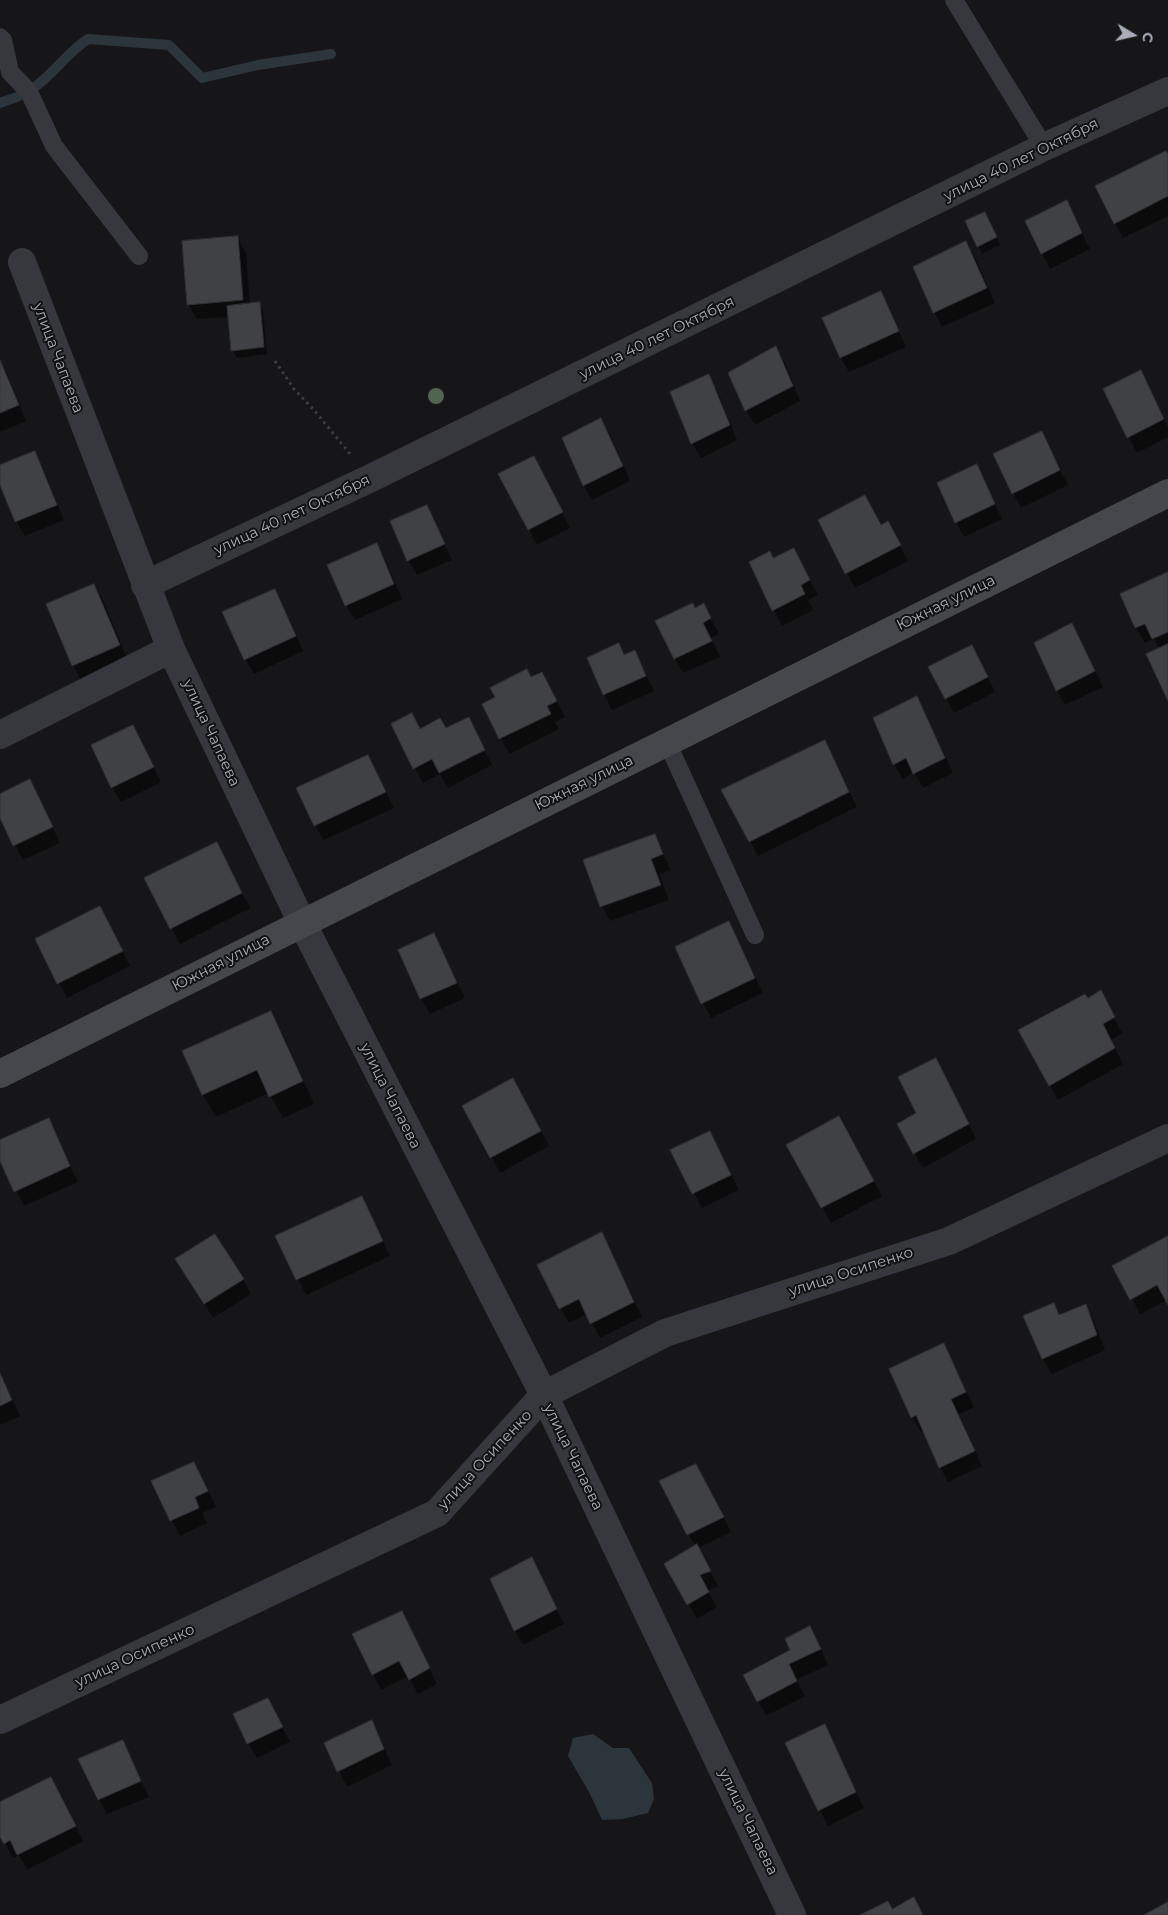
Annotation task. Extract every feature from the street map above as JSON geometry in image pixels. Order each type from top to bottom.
[{"type":"street","name":"улица 40 лет Октября","points":[[145,585],[371,478],[1044,147],[1168,91]]},
{"type":"street","name":"улица Чапаева","points":[[22,262],[171,649],[302,923],[544,1396],[792,1915]]},
{"type":"street","name":"Южная улица","points":[[0,1074],[1168,493]]},
{"type":"street","points":[[0,735],[171,649]]},
{"type":"street","name":"улица Осипенко","points":[[0,1720],[437,1513],[544,1396],[665,1333],[949,1241],[1168,1138]]},
{"type":"lane","points":[[954,0],[1044,147]]},
{"type":"lane","points":[[0,37],[3,40],[10,72],[28,92],[54,146],[139,256]]},
{"type":"lane","points":[[667,742],[755,935]]},
{"type":"path","points":[[275,362],[294,389],[371,478]]},
{"type":"shaded area","points":[[593,1734],[613,1748],[629,1748],[652,1783],[654,1799],[648,1813],[623,1819],[602,1820],[590,1794],[568,1756],[573,1738]]},
{"type":"building","points":[[1166,151],[1168,154],[1168,196],[1114,224],[1095,186]]},
{"type":"building","points":[[1067,200],[1082,233],[1041,254],[1025,221]]},
{"type":"building","points":[[985,212],[997,237],[977,247],[965,221]]},
{"type":"building","points":[[238,236],[243,300],[187,305],[182,241]]},
{"type":"building","points":[[966,241],[987,288],[933,313],[913,267]]},
{"type":"building","points":[[881,291],[899,331],[840,358],[822,318]]},
{"type":"building","points":[[260,302],[264,347],[231,351],[227,306]]},
{"type":"building","points":[[776,346],[793,386],[745,411],[728,373]]},
{"type":"building","points":[[0,360],[19,405],[0,413]]},
{"type":"building","points":[[1141,370],[1164,419],[1127,438],[1103,389]]},
{"type":"building","points":[[709,374],[730,425],[691,444],[670,392]]},
{"type":"building","points":[[601,418],[623,466],[583,486],[562,438]]},
{"type":"building","points":[[1042,431],[1060,470],[1012,494],[993,454]]},
{"type":"building","points":[[35,451],[57,505],[15,522],[0,485],[0,465]]},
{"type":"building","points":[[534,456],[563,512],[528,530],[498,474]]},
{"type":"building","points":[[977,464],[995,504],[955,523],[937,483]]},
{"type":"building","points":[[865,495],[881,525],[888,521],[901,545],[845,574],[818,520]]},
{"type":"building","points":[[427,505],[445,544],[407,561],[390,521]]},
{"type":"building","points":[[377,543],[394,584],[345,606],[327,565]]},
{"type":"building","points":[[794,548],[810,580],[801,585],[805,594],[772,611],[749,562],[770,551],[773,558]]},
{"type":"building","points":[[1168,572],[1168,632],[1152,639],[1145,624],[1135,628],[1120,594]]},
{"type":"building","points":[[94,584],[120,645],[72,666],[46,604]]},
{"type":"building","points":[[275,589],[296,636],[244,660],[222,612]]},
{"type":"building","points":[[693,603],[695,608],[704,603],[711,618],[703,623],[712,641],[674,659],[655,621]]},
{"type":"building","points":[[1072,623],[1095,671],[1056,691],[1034,643]]},
{"type":"building","points":[[619,643],[624,655],[635,650],[646,676],[603,695],[587,658]]},
{"type":"building","points":[[1168,644],[1168,701],[1146,654]]},
{"type":"building","points":[[972,645],[988,677],[945,699],[928,667]]},
{"type":"building","points":[[527,669],[531,677],[542,672],[557,701],[547,706],[551,714],[499,739],[482,704],[495,697],[490,688]]},
{"type":"building","points":[[917,696],[945,758],[913,774],[906,758],[893,765],[873,718]]},
{"type":"building","points":[[412,713],[420,729],[440,718],[446,728],[469,717],[485,750],[439,773],[432,759],[413,769],[391,724]]},
{"type":"building","points":[[133,725],[154,767],[111,788],[91,745]]},
{"type":"building","points":[[825,740],[849,792],[749,842],[721,790]]},
{"type":"building","points":[[368,755],[386,792],[314,826],[296,788]]},
{"type":"building","points":[[30,779],[53,827],[13,846],[0,818],[0,794]]},
{"type":"building","points":[[655,834],[663,854],[651,859],[661,885],[600,907],[583,860]]},
{"type":"building","points":[[217,842],[242,893],[170,929],[144,878]]},
{"type":"building","points":[[100,906],[123,951],[57,984],[35,939]]},
{"type":"building","points":[[729,921],[755,978],[701,1004],[675,947]]},
{"type":"building","points":[[434,933],[457,983],[420,999],[398,950]]},
{"type":"building","points":[[1101,990],[1115,1017],[1103,1024],[1115,1048],[1049,1086],[1018,1030],[1085,994],[1088,998]]},
{"type":"building","points":[[271,1011],[303,1081],[269,1097],[257,1070],[202,1095],[182,1051]]},
{"type":"building","points":[[936,1058],[969,1124],[913,1154],[897,1124],[916,1113],[898,1077]]},
{"type":"building","points":[[513,1078],[541,1131],[490,1158],[462,1106]]},
{"type":"building","points":[[839,1116],[874,1181],[821,1208],[786,1145]]},
{"type":"building","points":[[49,1118],[70,1166],[14,1192],[0,1161],[0,1140]]},
{"type":"building","points":[[710,1131],[731,1175],[692,1194],[670,1150]]},
{"type":"building","points":[[362,1196],[383,1241],[296,1280],[275,1236]]},
{"type":"building","points":[[602,1232],[634,1302],[590,1324],[579,1299],[559,1309],[537,1265]]},
{"type":"building","points":[[215,1234],[244,1279],[204,1304],[175,1259]]},
{"type":"building","points":[[1168,1236],[1168,1305],[1157,1285],[1130,1300],[1112,1266]]},
{"type":"building","points":[[1054,1303],[1059,1315],[1086,1304],[1097,1335],[1042,1359],[1023,1316]]},
{"type":"building","points":[[944,1343],[966,1392],[951,1399],[975,1451],[939,1468],[916,1415],[911,1418],[889,1369]]},
{"type":"building","points":[[0,1373],[12,1400],[0,1406]]},
{"type":"building","points":[[194,1462],[208,1491],[195,1497],[199,1508],[170,1521],[151,1481]]},
{"type":"building","points":[[696,1464],[724,1517],[687,1535],[659,1481]]},
{"type":"building","points":[[697,1544],[711,1571],[700,1575],[709,1592],[687,1605],[664,1564]]},
{"type":"building","points":[[532,1557],[557,1609],[514,1631],[490,1579]]},
{"type":"building","points":[[402,1611],[430,1668],[409,1680],[399,1661],[372,1675],[352,1634]]},
{"type":"building","points":[[810,1626],[821,1649],[789,1664],[797,1681],[757,1702],[743,1675],[790,1650],[785,1639]]},
{"type":"building","points":[[268,1698],[283,1727],[247,1744],[233,1714]]},
{"type":"building","points":[[372,1720],[384,1749],[337,1772],[324,1743]]},
{"type":"building","points":[[825,1724],[856,1792],[818,1811],[785,1743]]},
{"type":"building","points":[[123,1740],[141,1781],[98,1800],[78,1759]]},
{"type":"building","points":[[51,1777],[76,1826],[17,1855],[10,1840],[4,1844],[0,1837],[0,1802]]},
{"type":"building","points":[[914,1897],[923,1915],[860,1915],[888,1901],[892,1909]]},
{"type":"building","points":[[1168,1902],[1168,1915],[1144,1915]]},
{"type":"waterway","points":[[0,103],[26,93],[88,39],[169,45],[202,78],[258,65],[331,54]]}]
